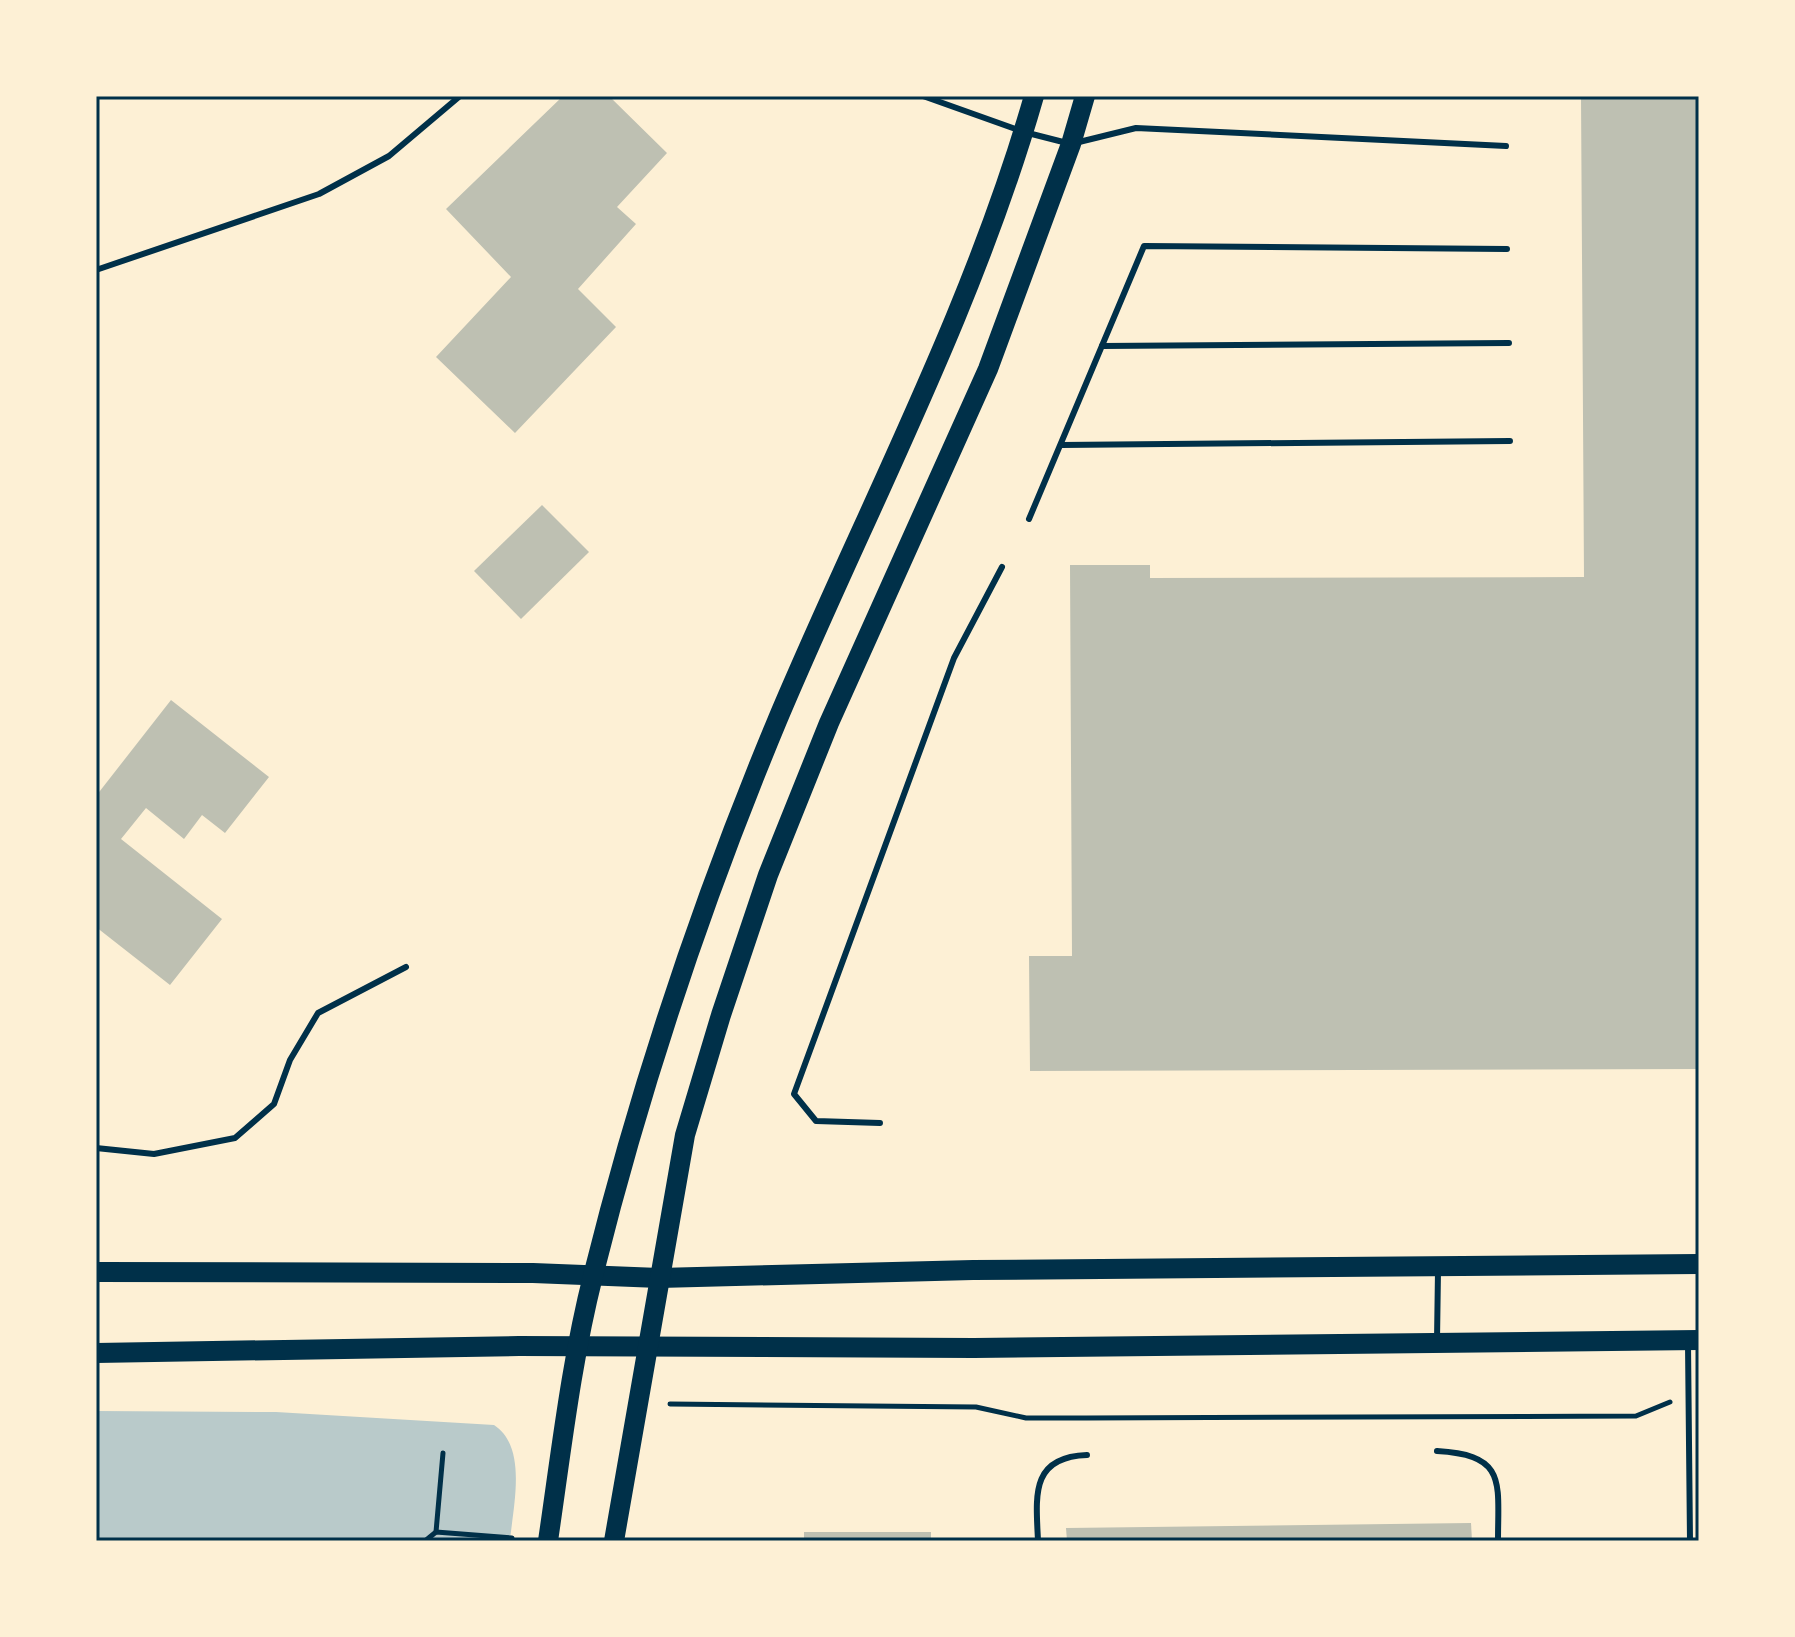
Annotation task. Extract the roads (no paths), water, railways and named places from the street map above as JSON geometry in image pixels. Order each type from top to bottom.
[{"type":"main road","points":[[548,1541],[578,1345],[593,1276],[668,1014],[723,858],[777,722],[949,333],[1024,132],[1034,96]]},
{"type":"main road","points":[[614,1541],[685,1135],[768,875],[829,723],[988,369],[1071,144],[1085,96]]},
{"type":"main road","points":[[96,1272],[659,1278],[973,1270],[1699,1264]]},
{"type":"main road","points":[[96,1353],[578,1345],[1694,1340]]},
{"type":"lane","points":[[96,270],[319,194],[389,156],[460,96]]},
{"type":"lane","points":[[923,96],[1024,132],[1071,144],[1136,128],[1506,146]]},
{"type":"lane","points":[[1029,519],[1144,246],[1507,249]]},
{"type":"lane","points":[[1102,346],[1509,343]]},
{"type":"lane","points":[[1061,445],[1510,441]]},
{"type":"lane","points":[[880,1123],[816,1121],[794,1094],[954,658],[1002,567]]},
{"type":"lane","points":[[96,1148],[154,1154],[235,1138],[274,1104],[290,1060],[318,1013],[406,967]]},
{"type":"lane","points":[[1437,1343],[1438,1266]]},
{"type":"lane","points":[[1690,1541],[1688,1401],[1694,1340]]},
{"type":"lane","points":[[1437,1451],[1474,1455],[1488,1463],[1496,1481],[1498,1541]]},
{"type":"lane","points":[[1038,1541],[1036,1505],[1040,1478],[1050,1463],[1066,1456],[1087,1455]]}]
